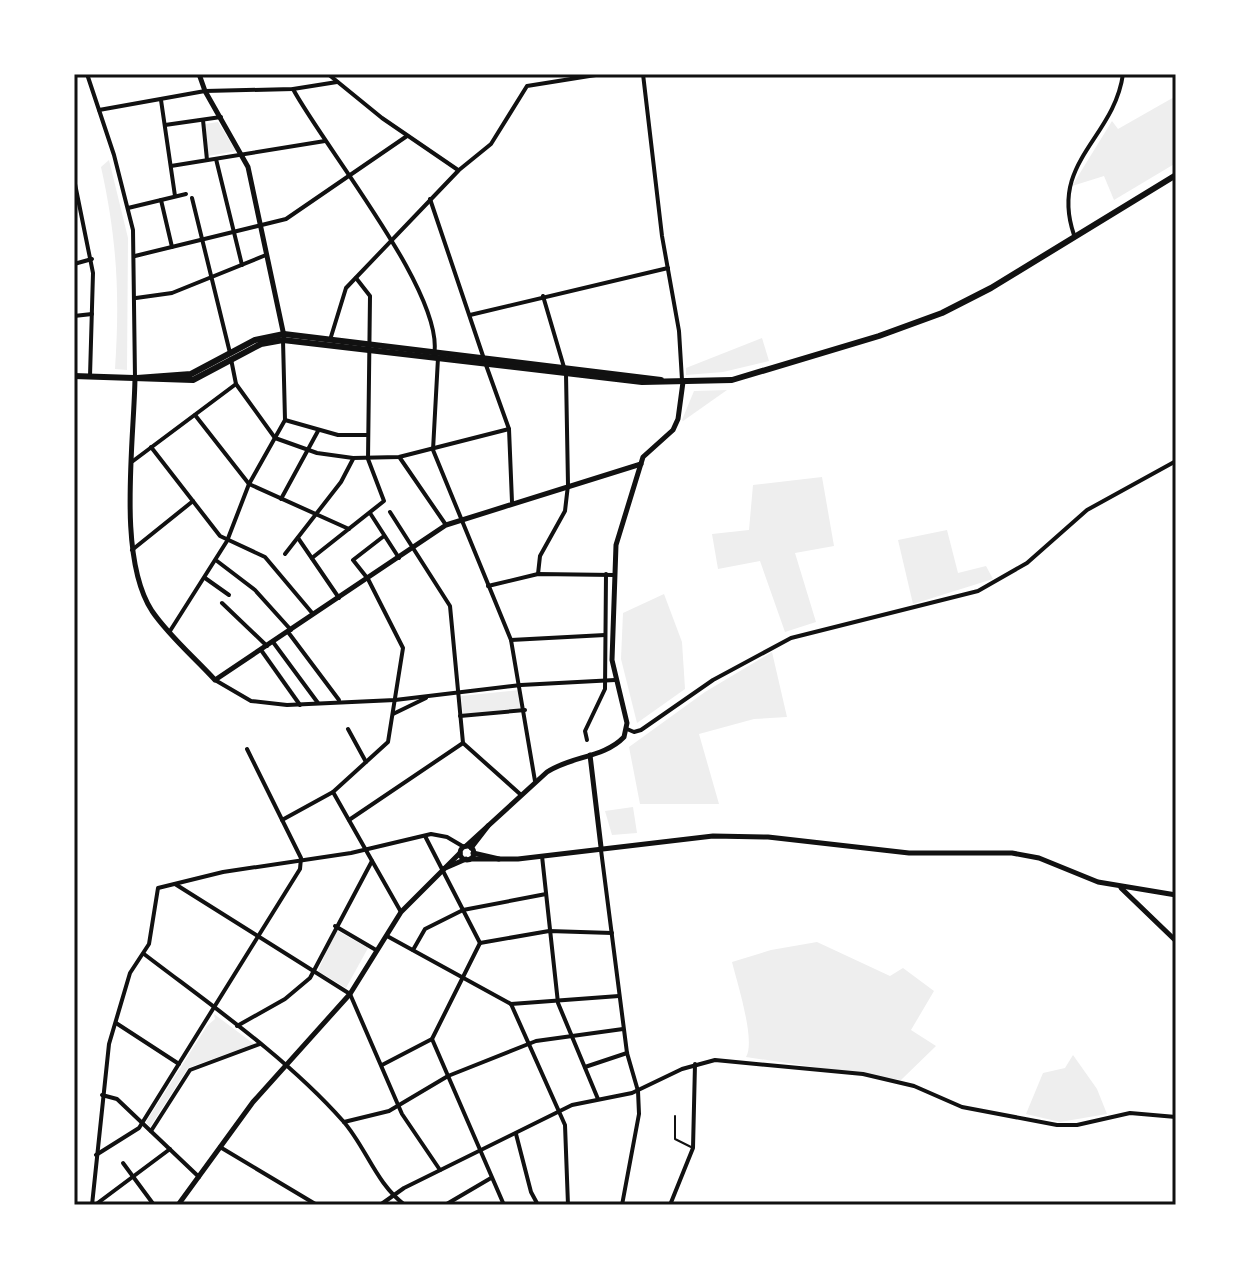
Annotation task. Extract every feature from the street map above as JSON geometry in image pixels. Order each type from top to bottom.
[{"type":"main road","points":[[74,376],[135,378],[191,374],[261,338],[283,337],[665,381],[722,382],[942,313],[991,288],[1176,175]]},
{"type":"street","points":[[87,74],[128,208],[135,256],[132,550],[151,609],[170,631],[215,680],[251,701],[300,705],[395,700],[521,685],[615,680]]},
{"type":"street","points":[[170,631],[227,541],[249,484],[285,420],[283,337],[262,225],[243,154],[205,91],[199,74]]},
{"type":"street","points":[[328,74],[407,136],[459,170]]},
{"type":"street","points":[[330,343],[342,293],[459,170],[491,144],[527,86],[602,74]]},
{"type":"street","points":[[181,1204],[220,1147],[285,1066],[350,994],[384,934],[401,912],[442,869],[467,852],[489,824],[535,781],[560,764],[619,743],[627,729],[615,680],[612,645],[619,530],[641,464],[649,450],[673,430],[681,406],[683,382],[679,331],[643,74]]},
{"type":"street","points":[[1074,235],[1066,212],[1072,172],[1115,104],[1123,74]]},
{"type":"street","points":[[99,110],[205,91],[293,89],[337,82]]},
{"type":"street","points":[[293,89],[390,241],[430,317],[437,354],[433,450],[511,640],[535,781]]},
{"type":"street","points":[[161,99],[175,196]]},
{"type":"street","points":[[165,125],[221,117]]},
{"type":"street","points":[[203,120],[207,160]]},
{"type":"street","points":[[135,256],[291,217],[407,136]]},
{"type":"street","points":[[171,166],[325,141]]},
{"type":"street","points":[[216,158],[242,265]]},
{"type":"street","points":[[74,179],[92,259],[93,376]]},
{"type":"street","points":[[128,208],[186,194]]},
{"type":"street","points":[[192,198],[236,384],[275,438],[308,451],[368,459],[433,450],[509,429]]},
{"type":"street","points":[[430,199],[509,429],[512,502]]},
{"type":"street","points":[[161,200],[172,247]]},
{"type":"street","points":[[136,298],[172,293],[268,255]]},
{"type":"street","points":[[74,264],[92,259]]},
{"type":"street","points":[[470,315],[668,268]]},
{"type":"street","points":[[312,558],[384,501],[368,459],[370,296],[356,278]]},
{"type":"street","points":[[538,574],[540,556],[565,511],[568,485],[565,370],[543,296]]},
{"type":"street","points":[[74,316],[92,314]]},
{"type":"street","points":[[133,461],[236,384]]},
{"type":"street","points":[[195,415],[249,484],[350,529]]},
{"type":"street","points":[[285,420],[319,431],[367,435]]},
{"type":"street","points":[[281,499],[319,431]]},
{"type":"street","points":[[151,447],[227,541],[265,557],[314,615]]},
{"type":"street","points":[[399,457],[446,525]]},
{"type":"street","points":[[285,554],[341,482],[353,458]]},
{"type":"street","points":[[627,729],[641,730],[713,680],[791,638],[978,591],[1027,563],[1087,510],[1176,461]]},
{"type":"street","points":[[215,680],[446,525],[641,464]]},
{"type":"street","points":[[132,550],[193,501]]},
{"type":"street","points":[[390,512],[450,606],[463,743],[520,794]]},
{"type":"street","points":[[370,513],[399,558]]},
{"type":"street","points":[[282,820],[333,792],[388,742],[403,648],[368,579],[353,558],[384,536]]},
{"type":"street","points":[[298,538],[339,598]]},
{"type":"street","points":[[216,560],[255,590],[340,701]]},
{"type":"street","points":[[488,586],[538,574],[614,575]]},
{"type":"street","points":[[587,740],[585,731],[605,689],[606,574]]},
{"type":"street","points":[[205,578],[229,595]]},
{"type":"street","points":[[222,603],[270,644],[318,703]]},
{"type":"street","points":[[511,640],[605,635]]},
{"type":"street","points":[[261,650],[300,705]]},
{"type":"street","points":[[393,714],[432,695]]},
{"type":"street","points":[[460,716],[525,710]]},
{"type":"street","points":[[348,729],[366,762]]},
{"type":"street","points":[[349,820],[463,743]]},
{"type":"street","points":[[96,1155],[142,1123],[298,873],[301,858],[247,749]]},
{"type":"street","points":[[590,755],[627,1053],[638,1091],[639,1114],[622,1205]]},
{"type":"street","points":[[333,792],[401,912]]},
{"type":"street","points":[[93,1205],[102,1095],[116,1023],[130,973],[144,954],[152,932],[158,888],[436,834],[467,852],[500,860],[601,847],[741,835],[909,853],[1012,853],[1039,858],[1121,887],[1176,895]]},
{"type":"street","points":[[425,836],[480,943]]},
{"type":"street","points":[[542,856],[558,1003],[598,1099]]},
{"type":"street","points":[[237,1026],[290,995],[314,972],[335,926],[372,861]]},
{"type":"street","points":[[175,884],[350,994],[399,1105],[440,1170]]},
{"type":"street","points":[[1121,887],[1176,941]]},
{"type":"street","points":[[413,950],[425,929],[463,910],[546,894]]},
{"type":"street","points":[[335,926],[376,950]]},
{"type":"street","points":[[480,943],[549,931],[612,933]]},
{"type":"street","points":[[384,934],[511,1004],[558,1003],[619,996]]},
{"type":"street","points":[[382,1065],[432,1039],[480,943]]},
{"type":"street","points":[[144,954],[260,1044],[344,1122],[392,1195],[405,1205]]},
{"type":"street","points":[[511,1004],[565,1125],[568,1205]]},
{"type":"street","points":[[116,1023],[179,1064]]},
{"type":"street","points":[[344,1122],[381,1114],[448,1076],[528,1043],[624,1029]]},
{"type":"street","points":[[432,1039],[504,1205]]},
{"type":"street","points":[[151,1131],[190,1070],[260,1044]]},
{"type":"street","points":[[585,1067],[627,1053]]},
{"type":"street","points":[[380,1205],[392,1195],[560,1110],[638,1091],[695,1064],[726,1060],[863,1074],[914,1086],[962,1107],[1057,1125],[1077,1125],[1130,1113],[1176,1117]]},
{"type":"street","points":[[670,1205],[693,1148],[695,1064]]},
{"type":"street","points":[[102,1095],[117,1099],[199,1177]]},
{"type":"street","points":[[516,1134],[531,1192],[538,1205]]},
{"type":"street","points":[[220,1147],[317,1205]]},
{"type":"street","points":[[93,1205],[170,1149]]},
{"type":"street","points":[[123,1163],[154,1205]]},
{"type":"street","points":[[445,1205],[492,1178]]},
{"type":"street","points":[[301,1205],[305,1198]]},
{"type":"street","points":[[601,1205],[609,1205]]},
{"type":"lane","points":[[675,1116],[675,1139],[693,1148]]},
{"type":"shaded area","points":[[1176,96],[1176,163],[1114,200],[1104,176],[1072,186],[1112,121],[1118,129]]},
{"type":"shaded area","points":[[218,122],[236,151],[208,156],[205,124]]},
{"type":"shaded area","points":[[109,160],[128,238],[127,370],[115,369],[116,267],[101,167]]},
{"type":"shaded area","points":[[762,338],[769,361],[723,372],[686,375],[686,368]]},
{"type":"shaded area","points":[[727,390],[683,421],[682,420],[694,391]]},
{"type":"shaded area","points":[[822,477],[834,546],[795,553],[816,622],[785,632],[760,561],[718,569],[712,534],[749,530],[753,485]]},
{"type":"shaded area","points":[[947,530],[958,573],[986,566],[993,579],[913,604],[898,540]]},
{"type":"shaded area","points":[[664,594],[682,642],[685,689],[637,723],[621,659],[623,613]]},
{"type":"shaded area","points":[[772,652],[787,717],[754,719],[699,734],[719,804],[640,804],[629,747],[705,692]]},
{"type":"shaded area","points":[[519,690],[521,708],[463,714],[461,696]]},
{"type":"shaded area","points":[[633,807],[637,833],[612,835],[605,811]]},
{"type":"shaded area","points":[[336,930],[368,948],[346,988],[318,971]]},
{"type":"shaded area","points":[[817,942],[890,976],[903,968],[934,991],[911,1030],[936,1046],[901,1080],[746,1057],[749,1038],[732,962],[771,950]]},
{"type":"shaded area","points":[[214,1014],[254,1044],[188,1068],[150,1127],[146,1122],[207,1026],[215,1019]]},
{"type":"shaded area","points":[[1073,1055],[1097,1089],[1107,1114],[1060,1122],[1026,1114],[1043,1073],[1065,1068]]}]
